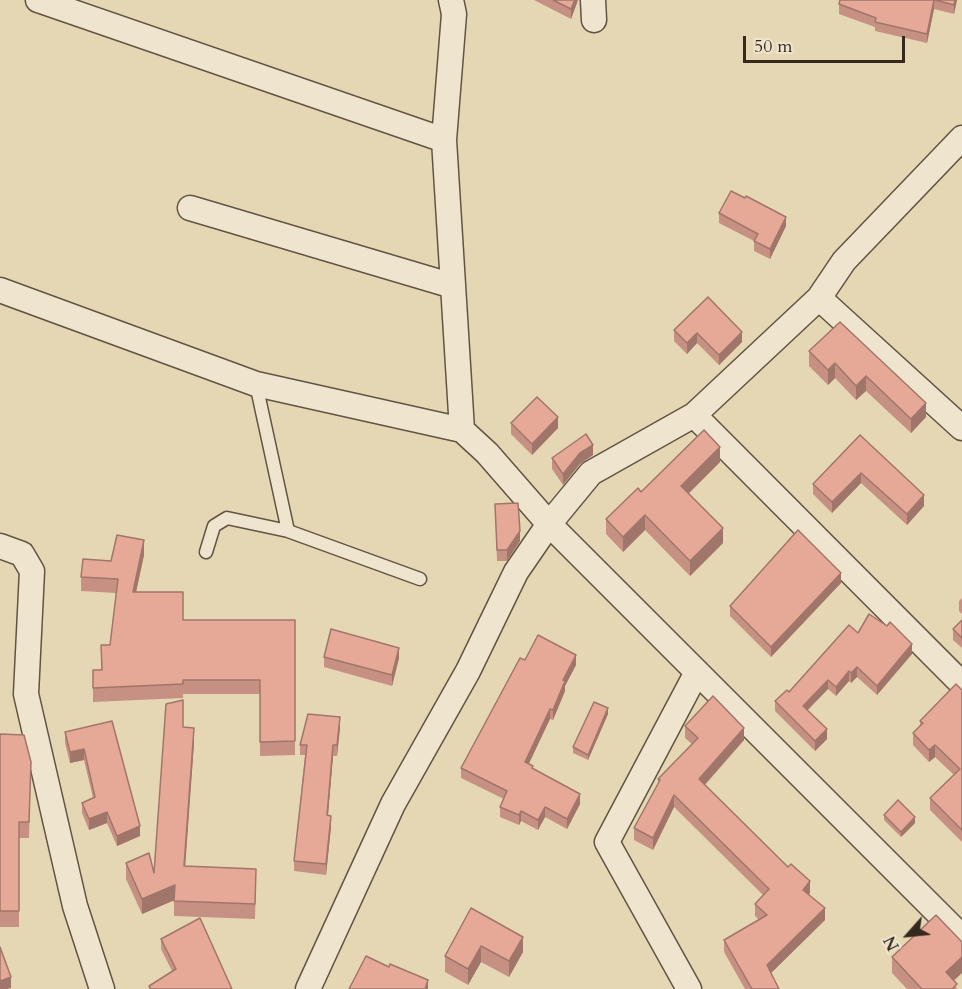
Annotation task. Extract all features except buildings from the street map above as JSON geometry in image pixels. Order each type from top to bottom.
[{"type":"street","points":[[39,0],[444,140]]},
{"type":"street","points":[[451,0],[454,14],[444,140],[462,430]]},
{"type":"street","points":[[308,989],[393,804],[468,671],[516,572],[549,524],[591,473],[694,415],[819,298],[844,261],[962,138]]},
{"type":"street","points":[[190,208],[453,286]]},
{"type":"street","points":[[0,290],[256,384],[462,430],[487,453],[549,524],[962,937]]},
{"type":"street","points":[[819,298],[962,429]]},
{"type":"street","points":[[694,415],[962,684]]},
{"type":"street","points":[[0,546],[22,554],[32,571],[27,694],[75,906],[102,989]]},
{"type":"street","points":[[689,989],[607,842],[697,672]]},
{"type":"lane","points":[[256,384],[288,531]]},
{"type":"lane","points":[[206,552],[214,526],[227,518],[288,531],[420,579]]}]
